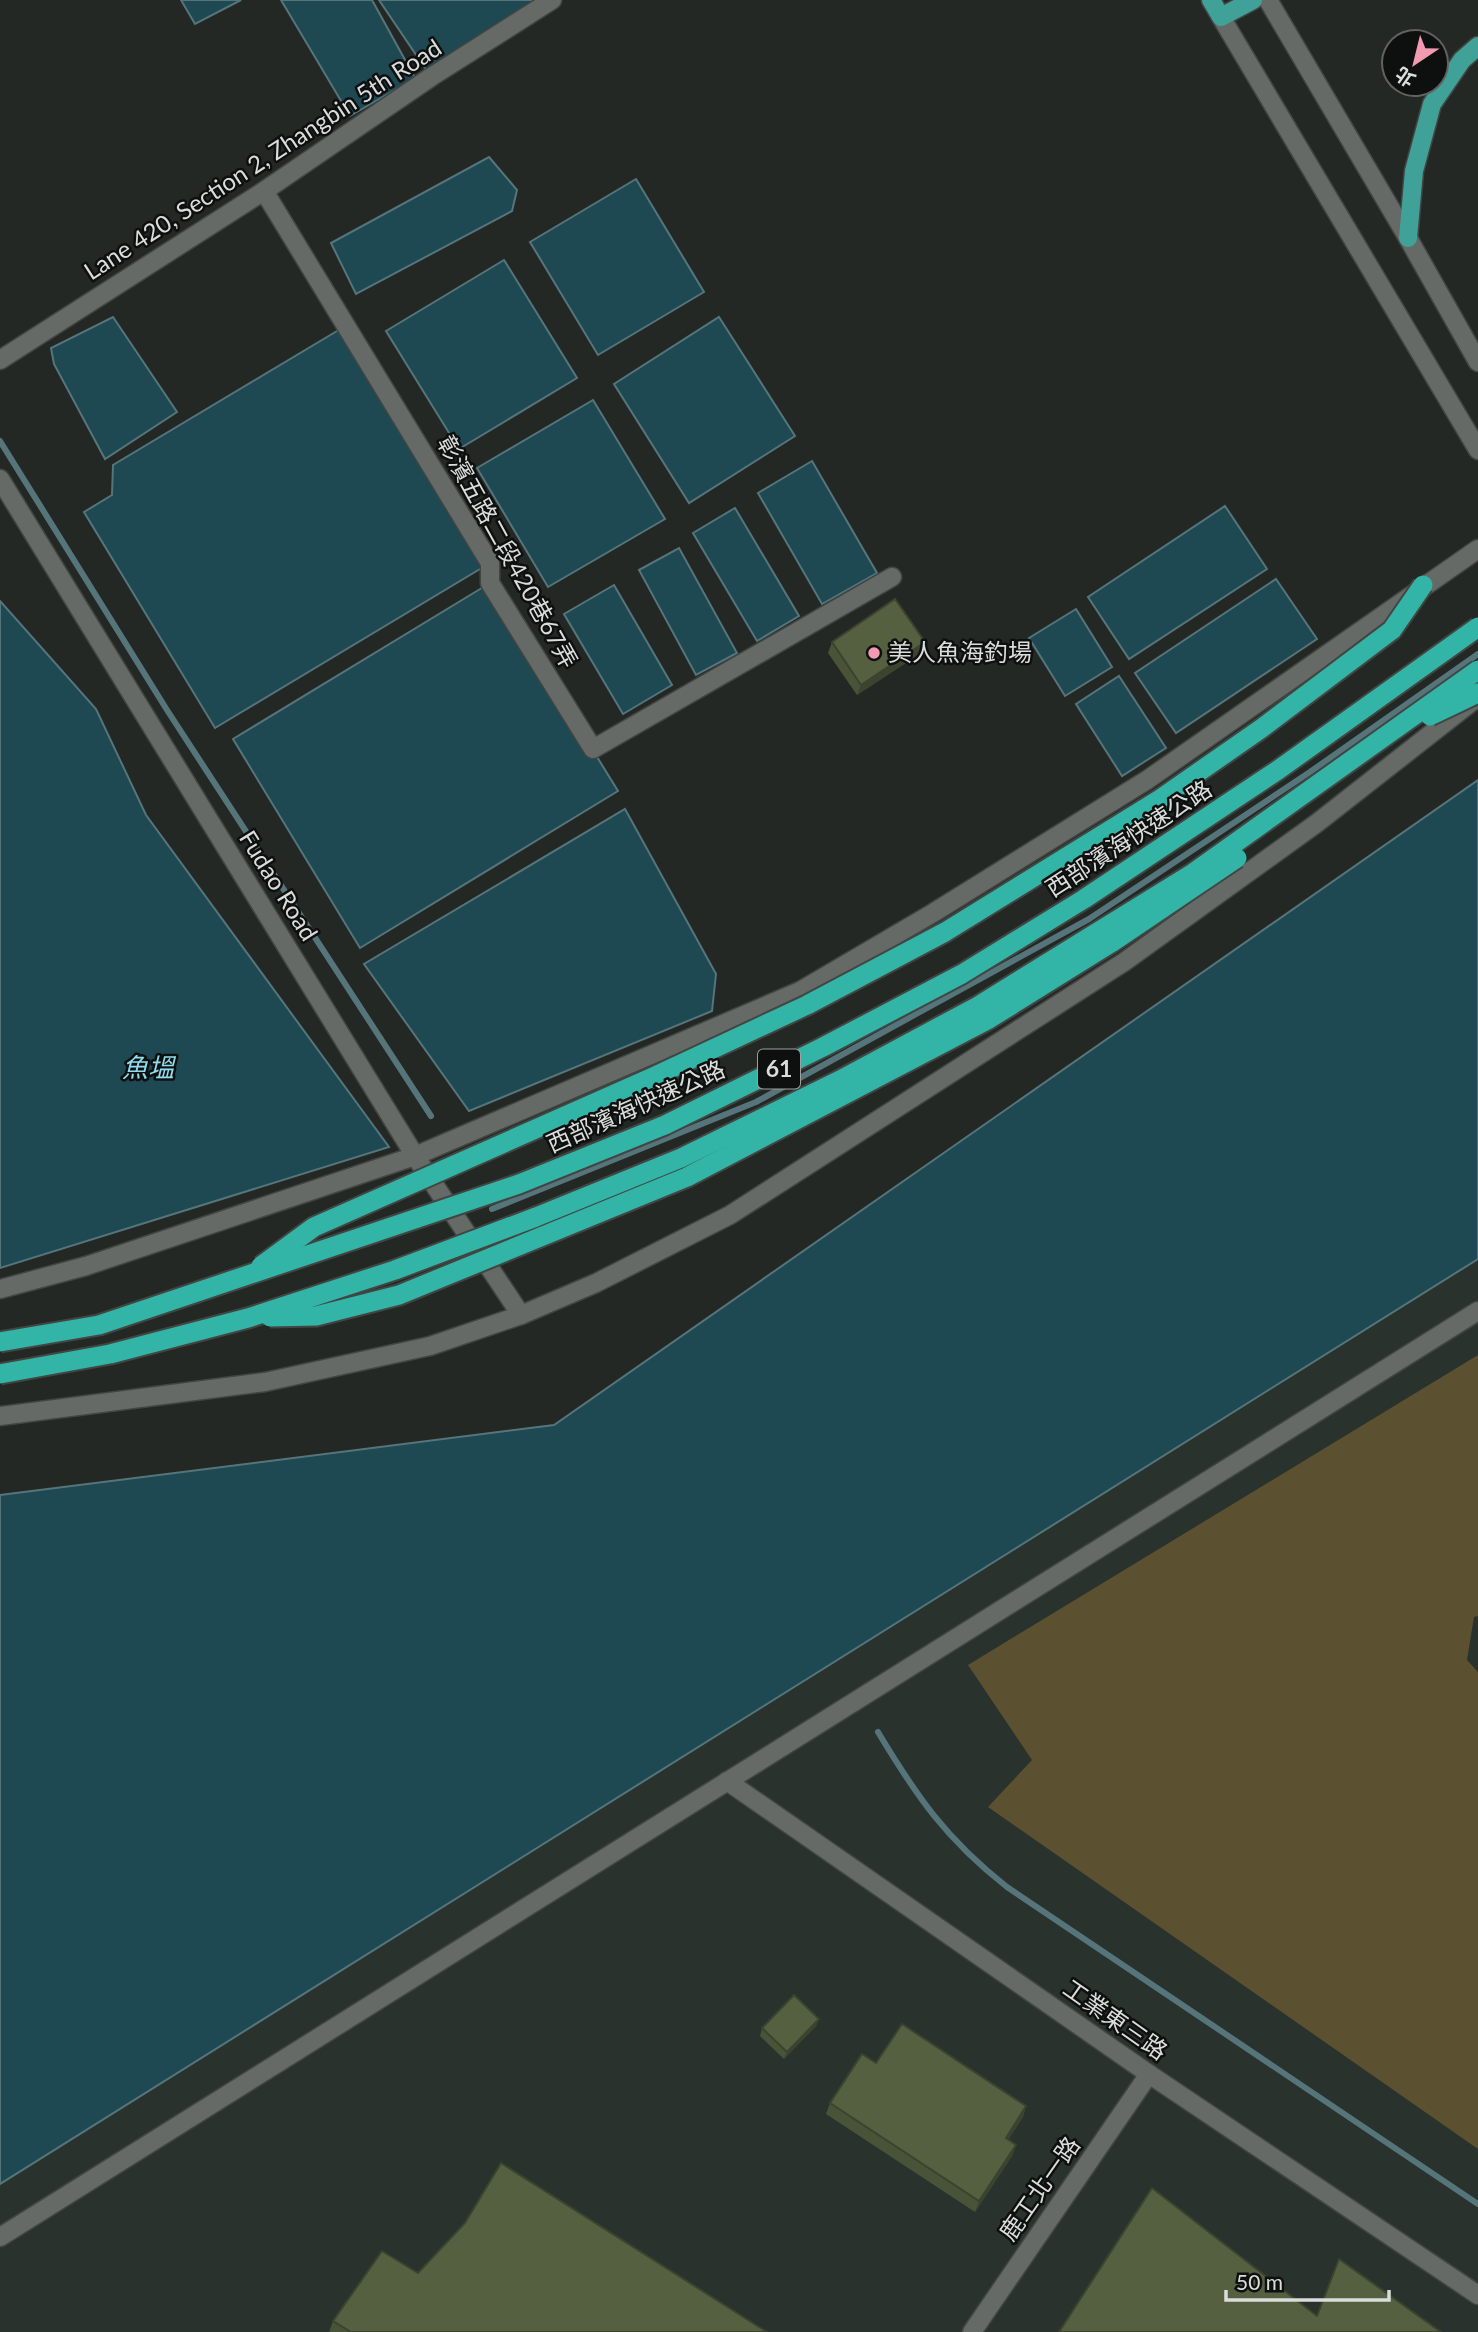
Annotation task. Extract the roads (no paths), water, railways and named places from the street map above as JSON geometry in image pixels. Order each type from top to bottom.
[{"type":"highway","points":[[246,1277],[314,1227],[795,1011],[945,932],[1160,799],[1262,728],[1392,630],[1423,585]]},
{"type":"highway","name":"西部濱海快速公路","points":[[0,1342],[99,1325],[519,1184],[665,1125],[962,974],[1084,899],[1278,770],[1478,627]]},
{"type":"highway","name":"61","points":[[0,1374],[110,1354],[248,1318],[395,1269],[536,1217],[681,1158],[840,1080],[978,1006],[1193,873],[1478,670]]},
{"type":"highway","points":[[248,1318],[316,1316],[399,1295],[687,1177],[989,1019],[1208,879],[1410,727],[1439,710],[1478,695]]},
{"type":"main road","points":[[1211,0],[1221,18],[1253,0]]},
{"type":"main road","points":[[1408,238],[1414,171],[1432,104],[1462,60],[1478,46]]},
{"type":"street","name":"Lane 420, Section 2, Zhangbin 5th Road","points":[[0,360],[264,191],[431,77],[552,0]]},
{"type":"street","points":[[1268,0],[1478,362]]},
{"type":"street","points":[[1221,18],[1478,450]]},
{"type":"street","name":"彰濱五路二段420巷67弄","points":[[264,191],[490,563],[490,583],[593,749],[892,576]]},
{"type":"street","name":"Fudao Road","points":[[0,479],[415,1156],[521,1315]]},
{"type":"street","points":[[0,1289],[86,1266],[415,1156],[800,991],[933,913],[1147,780],[1478,549]]},
{"type":"street","points":[[0,1416],[265,1382],[430,1346],[521,1315],[596,1283],[730,1215],[1124,962],[1317,823],[1478,695]]},
{"type":"street","points":[[0,2236],[1478,1311]]},
{"type":"street","name":"工業東三路","points":[[727,1781],[1149,2074],[1478,2295]]},
{"type":"street","name":"鹿工北一路","points":[[972,2332],[1149,2074]]},
{"type":"water","points":[[181,0],[241,0],[195,24]]},
{"type":"water","points":[[281,0],[372,0],[415,78],[350,116]]},
{"type":"water","points":[[379,0],[545,0],[431,77]]},
{"type":"water","points":[[489,157],[517,190],[512,211],[356,294],[331,243]]},
{"type":"water","points":[[636,179],[704,292],[598,355],[530,242]]},
{"type":"water","points":[[504,260],[577,378],[459,449],[386,331]]},
{"type":"water","points":[[113,317],[177,412],[105,459],[54,364],[51,348]]},
{"type":"water","points":[[719,317],[795,436],[689,503],[614,384]]},
{"type":"water","points":[[347,325],[490,563],[215,728],[84,512],[112,495],[113,465]]},
{"type":"water","points":[[593,400],[665,519],[548,587],[477,468]]},
{"type":"water","points":[[812,461],[877,573],[822,604],[758,493]]},
{"type":"water","points":[[1225,506],[1267,569],[1129,659],[1088,597]]},
{"type":"water","points":[[735,508],[799,616],[757,641],[693,533]]},
{"type":"water","points":[[679,548],[737,653],[696,675],[639,570]]},
{"type":"water","points":[[1276,579],[1317,639],[1176,733],[1135,673]]},
{"type":"water","points":[[490,583],[618,791],[360,948],[233,739]]},
{"type":"water","points":[[614,585],[672,685],[623,714],[564,614]]},
{"type":"water","name":"魚塭","points":[[0,601],[96,709],[146,815],[389,1147],[0,1268]]},
{"type":"water","points":[[1076,609],[1112,667],[1065,696],[1029,638]]},
{"type":"water","points":[[1119,676],[1166,748],[1122,776],[1076,704]]},
{"type":"water","points":[[1478,780],[1478,1259],[0,2184],[0,1495],[554,1425]]},
{"type":"water","points":[[625,809],[716,974],[712,1011],[469,1111],[364,964]]},
{"type":"waterway","points":[[0,441],[167,710],[431,1116]]},
{"type":"waterway","points":[[492,1209],[756,1102],[1089,919],[1310,772],[1478,654]]},
{"type":"waterway","points":[[878,1732],[934,1816],[967,1852],[1007,1887],[1478,2204]]},
{"type":"place","name":"美人魚海釣場","points":[[874,653]]}]
